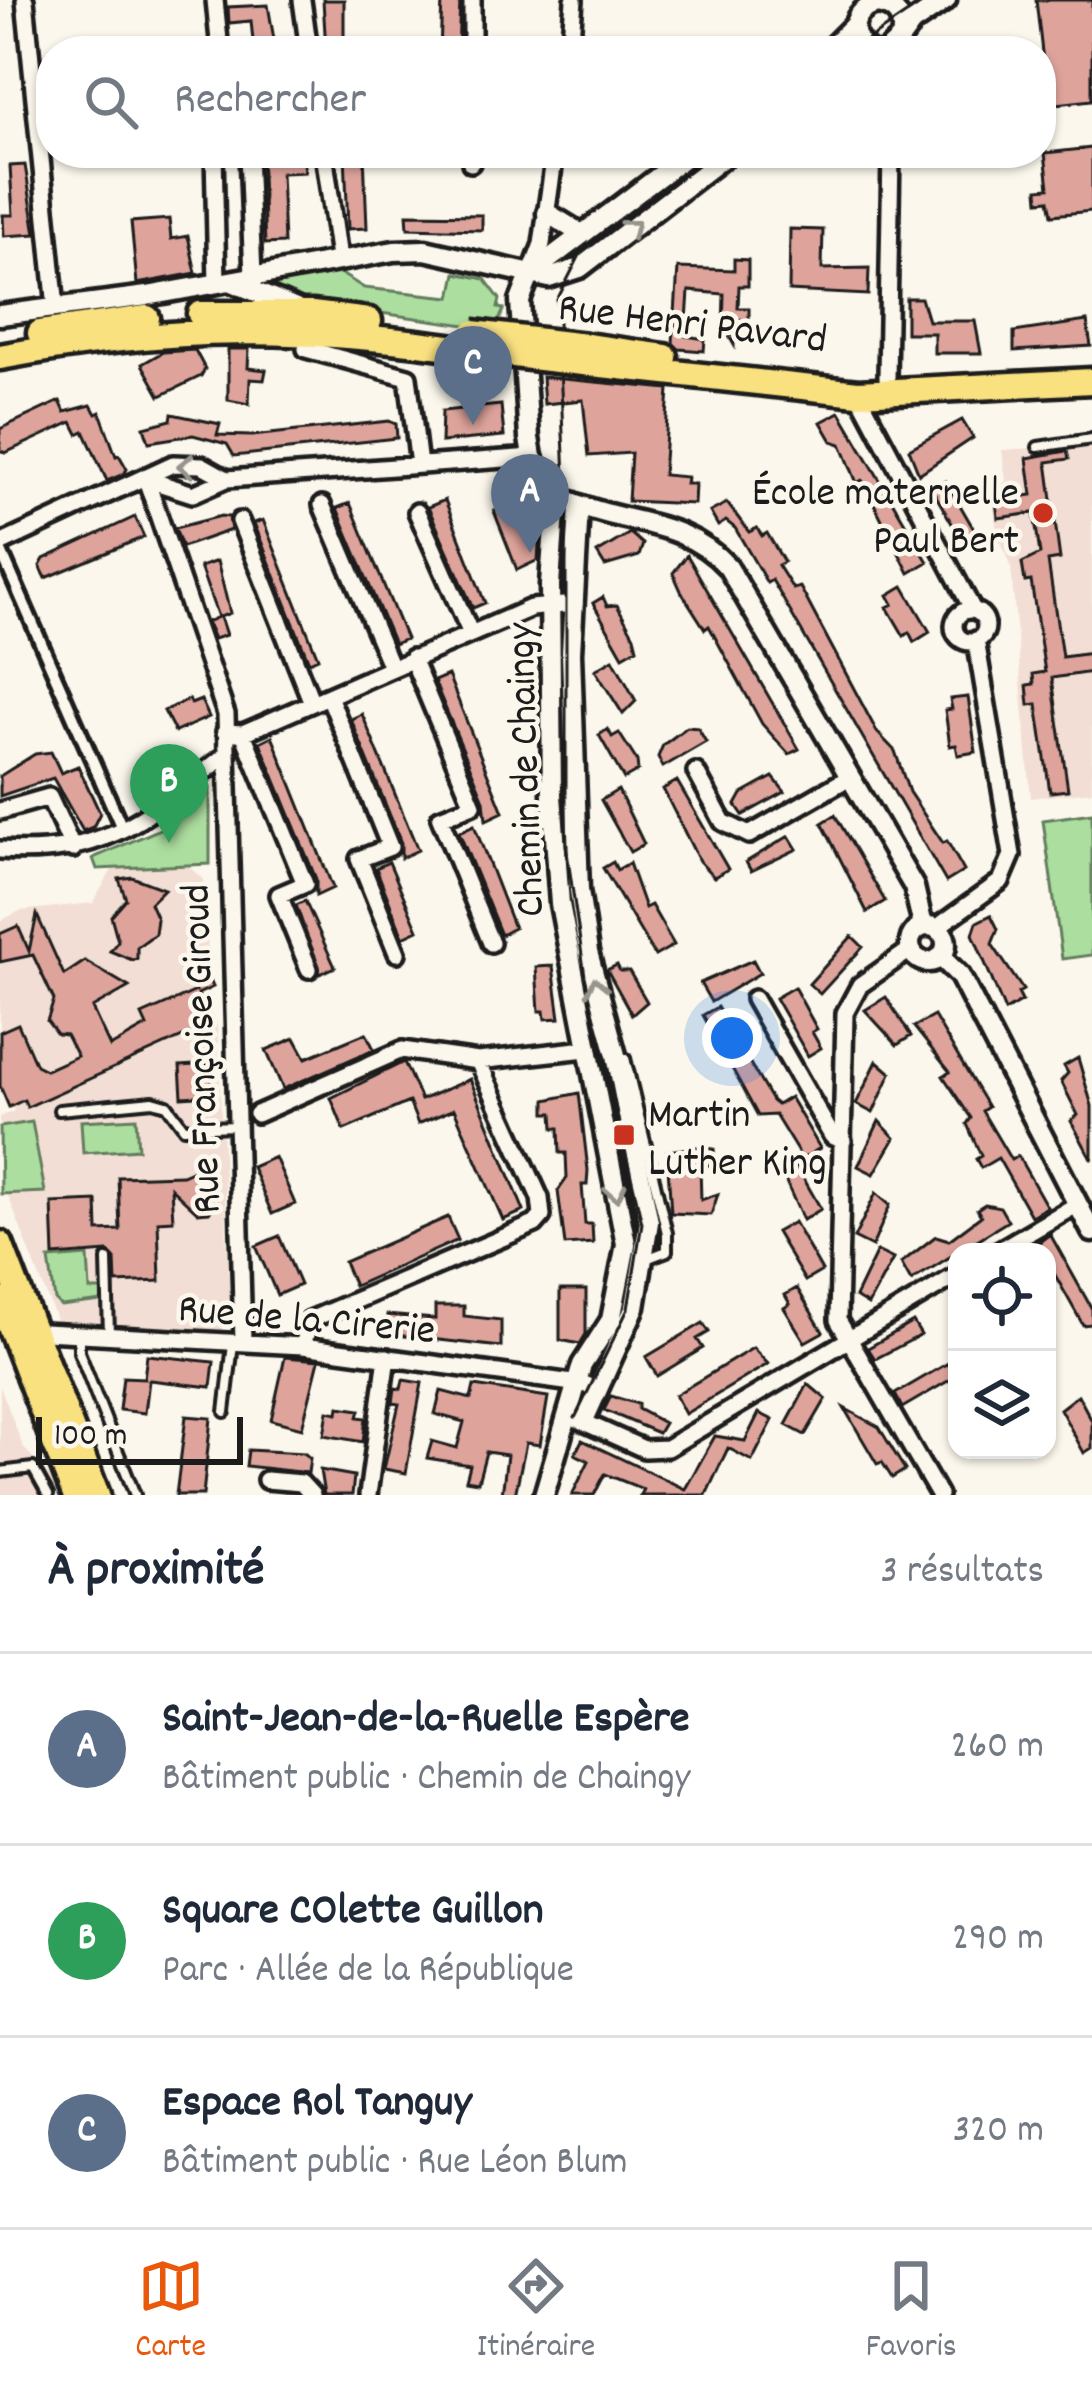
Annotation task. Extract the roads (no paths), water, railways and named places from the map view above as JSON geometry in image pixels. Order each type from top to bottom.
[{"type":"main road","name":"Rue Henri Pavard","points":[[0,341],[87,323],[183,314],[312,314],[475,342]]},
{"type":"main road","name":"Rue Henri Pavard","points":[[0,357],[185,330],[292,330],[475,342],[859,393],[1092,381]]},
{"type":"main road","name":"Rue Henri Pavard","points":[[585,355],[887,378],[1092,365]]},
{"type":"main road","points":[[0,1244],[13,1320],[75,1495]]},
{"type":"main road","points":[[13,1320],[93,1495]]},
{"type":"main road","points":[[0,1362],[16,1380],[41,1440],[58,1456]]},
{"type":"street","points":[[25,0],[36,109]]},
{"type":"street","points":[[215,0],[219,36]]},
{"type":"street","points":[[302,0],[307,36]]},
{"type":"street","points":[[472,0],[472,36]]},
{"type":"street","points":[[570,36],[574,0]]},
{"type":"street","points":[[902,36],[911,23],[946,0]]},
{"type":"street","points":[[843,36],[880,2],[899,15],[896,36]]},
{"type":"street","points":[[42,168],[56,308]]},
{"type":"street","points":[[215,168],[223,282],[312,314]]},
{"type":"street","points":[[249,168],[260,275],[268,299]]},
{"type":"street","points":[[326,168],[339,258]]},
{"type":"street","points":[[553,168],[547,213],[520,301],[532,457],[556,495],[579,506],[661,524],[712,549],[728,567],[914,887],[932,928],[946,941],[941,957]]},
{"type":"street","points":[[531,273],[669,168]]},
{"type":"street","points":[[531,273],[549,278],[580,268],[710,168]]},
{"type":"street","points":[[887,378],[891,168]]},
{"type":"street","points":[[547,213],[580,233]]},
{"type":"street","name":"Rue Henri Pavard","points":[[0,315],[223,282],[339,258],[425,250],[531,273]]},
{"type":"street","points":[[305,349],[408,376],[419,465]]},
{"type":"street","points":[[859,393],[973,610],[986,623],[976,640],[1012,855],[1001,881],[943,923],[913,932],[910,950],[860,985],[848,1000],[838,1320],[939,1495]]},
{"type":"street","points":[[146,479],[193,494],[227,479],[532,457]]},
{"type":"street","points":[[122,829],[0,547],[146,479],[157,469],[189,462],[227,479]]},
{"type":"street","name":"Rue Françoise Giroud","points":[[146,479],[226,714],[238,1342]]},
{"type":"street","name":"Chemin de Chaingy","points":[[556,495],[551,604],[554,832],[560,904],[625,1260],[610,1320],[582,1365],[579,1404]]},
{"type":"street","points":[[322,506],[391,667]]},
{"type":"street","name":"Chemin de Chaingy","points":[[579,506],[571,653],[579,890],[593,975],[616,1055],[647,1207],[646,1259],[628,1327],[579,1404]]},
{"type":"street","points":[[417,512],[471,634]]},
{"type":"street","points":[[240,521],[390,847],[359,860],[398,953]]},
{"type":"street","points":[[225,733],[243,733],[412,658],[551,604],[575,604]]},
{"type":"street","points":[[412,658],[472,805],[440,818],[491,943]]},
{"type":"street","points":[[243,733],[305,884],[278,895],[309,969]]},
{"type":"street","points":[[0,850],[49,854],[122,829],[146,818],[224,756]]},
{"type":"street","points":[[696,772],[723,822],[749,835],[850,777]]},
{"type":"street","points":[[0,811],[49,797],[73,849]]},
{"type":"street","points":[[910,950],[923,962],[941,957]]},
{"type":"street","points":[[941,957],[960,976],[1092,1232]]},
{"type":"street","points":[[754,999],[832,1136],[843,1141]]},
{"type":"street","points":[[257,1114],[402,1050],[478,1061],[586,1049]]},
{"type":"street","points":[[303,1346],[310,1320],[536,1224],[542,1216],[540,1198],[478,1061]]},
{"type":"street","points":[[811,1099],[843,1090]]},
{"type":"street","points":[[1011,1243],[1078,1204]]},
{"type":"street","name":"Rue de la Cirerie","points":[[13,1320],[80,1335],[303,1346],[387,1357],[579,1404],[644,1449],[667,1448],[948,1281]]},
{"type":"street","points":[[368,1495],[387,1357]]},
{"type":"street","points":[[546,1495],[579,1404]]},
{"type":"street","points":[[266,1480],[301,1483],[312,1495]]},
{"type":"lane","points":[[1038,447],[1092,439]]},
{"type":"lane","points":[[59,1110],[153,1101],[166,1105],[184,1128],[235,1126]]},
{"type":"lane","points":[[107,1260],[109,1336]]},
{"type":"lane","points":[[0,1282],[13,1320]]},
{"type":"lane","points":[[80,1335],[79,1352],[135,1495]]},
{"type":"lane","points":[[225,1412],[238,1342]]},
{"type":"lane","points":[[0,1472],[33,1468],[48,1495]]},
{"type":"tram line","points":[[874,36],[927,0]]},
{"type":"tram line","points":[[575,1418],[628,1309],[642,1223],[585,976],[566,845],[566,500],[557,300],[581,253],[693,168]]},
{"type":"place","name":"Espace Rol Tanguy","points":[[473,425]]},
{"type":"place","name":"École maternelle Paul Bert","points":[[1043,513]]},
{"type":"place","name":"Saint-Jean-de-la-Ruelle Espère","points":[[530,553]]},
{"type":"place","name":"Square COlette Guillon","points":[[169,843]]},
{"type":"place","name":"Martin Luther King","points":[[624,1135]]}]
